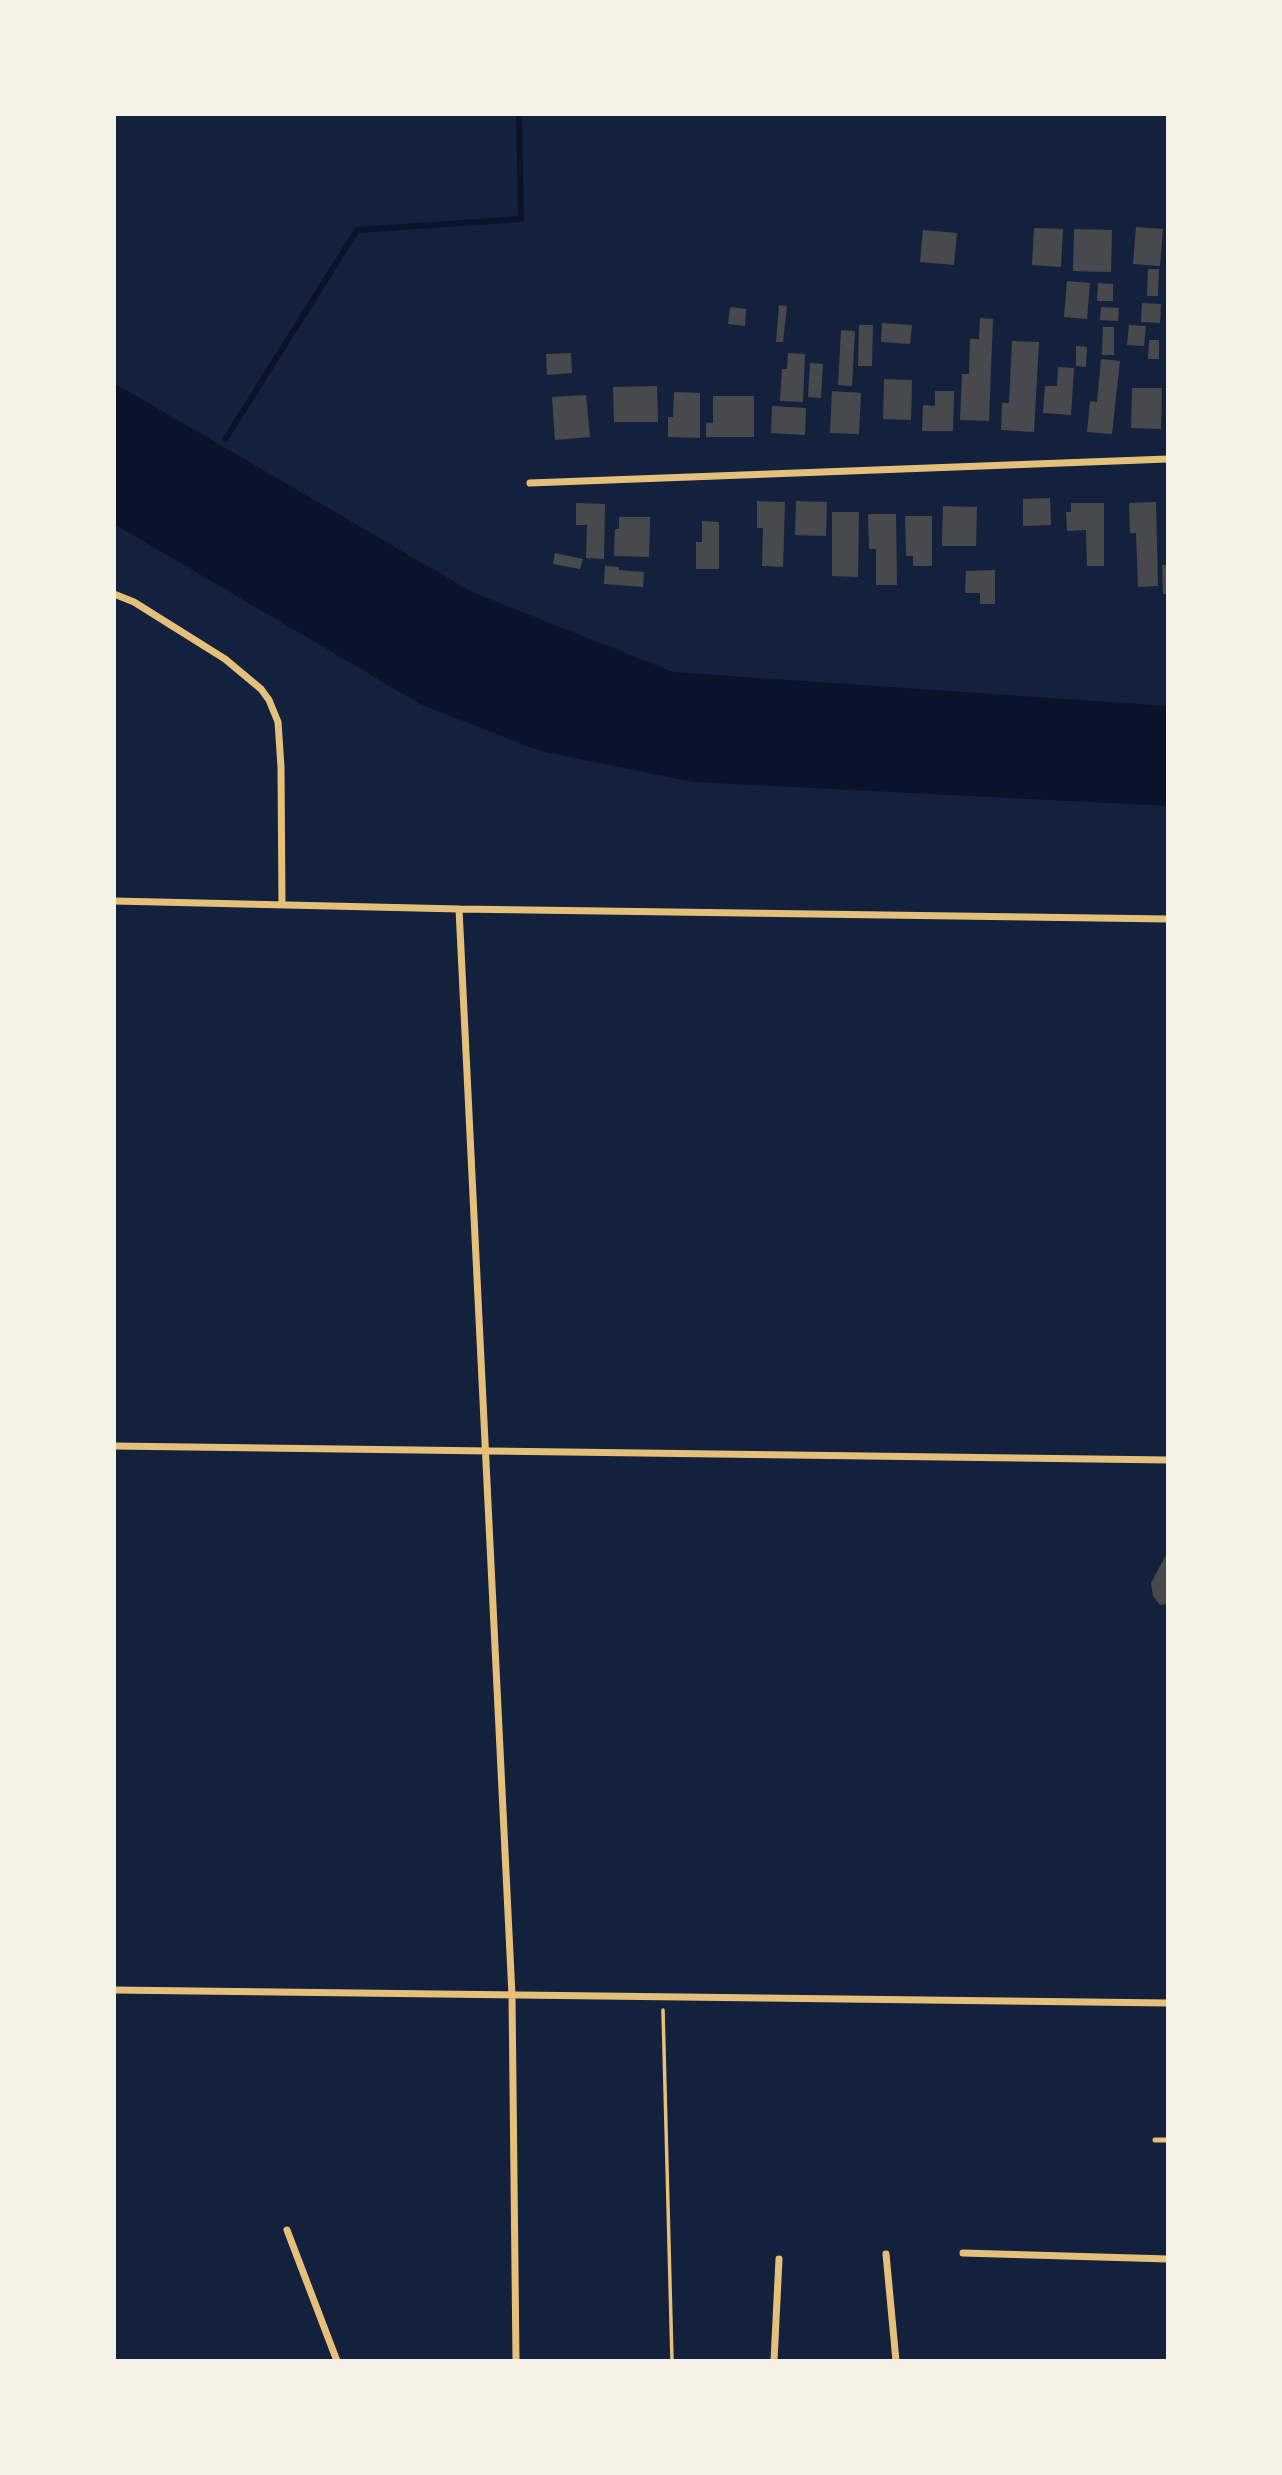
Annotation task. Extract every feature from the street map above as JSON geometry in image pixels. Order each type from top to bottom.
[{"type":"street","points":[[530,483],[1168,459]]},
{"type":"street","points":[[114,594],[134,602],[225,659],[261,689],[269,700],[278,722],[282,905]]},
{"type":"street","points":[[114,901],[459,909],[1168,919]]},
{"type":"street","points":[[459,909],[512,1995],[516,2361]]},
{"type":"street","points":[[114,1446],[1168,1460]]},
{"type":"street","points":[[114,1990],[1168,2003]]},
{"type":"street","points":[[287,2230],[337,2361]]},
{"type":"street","points":[[963,2253],[1168,2259]]},
{"type":"street","points":[[886,2254],[896,2361]]},
{"type":"street","points":[[774,2361],[779,2259]]},
{"type":"lane","points":[[1155,2140],[1168,2140]]},
{"type":"path","points":[[662,1997],[672,2361]]},
{"type":"water","points":[[114,383],[472,592],[673,672],[1168,706],[1168,806],[693,782],[540,751],[422,705],[114,524]]},
{"type":"building","points":[[1136,227],[1163,229],[1160,266],[1133,264]]},
{"type":"building","points":[[1034,228],[1063,229],[1061,267],[1032,265]]},
{"type":"building","points":[[1074,229],[1112,230],[1111,272],[1073,271]]},
{"type":"building","points":[[923,230],[957,233],[954,265],[920,262]]},
{"type":"building","points":[[1148,269],[1159,269],[1158,296],[1147,296]]},
{"type":"building","points":[[1067,281],[1090,283],[1087,319],[1064,317]]},
{"type":"building","points":[[1098,283],[1113,284],[1113,301],[1097,301]]},
{"type":"building","points":[[1142,303],[1161,304],[1160,323],[1141,322]]},
{"type":"building","points":[[779,305],[787,306],[783,342],[776,342]]},
{"type":"building","points":[[730,307],[746,309],[745,326],[728,324]]},
{"type":"building","points":[[1101,307],[1119,308],[1118,321],[1100,320]]},
{"type":"building","points":[[980,318],[993,319],[989,421],[960,420],[962,374],[969,374],[970,339],[979,339]]},
{"type":"building","points":[[882,323],[912,325],[910,344],[881,342]]},
{"type":"building","points":[[859,325],[873,325],[872,366],[858,366]]},
{"type":"building","points":[[1129,325],[1146,326],[1144,346],[1127,345]]},
{"type":"building","points":[[1103,327],[1114,327],[1114,355],[1102,355]]},
{"type":"building","points":[[841,330],[855,331],[852,386],[838,385]]},
{"type":"building","points":[[1149,340],[1159,340],[1159,359],[1148,359]]},
{"type":"building","points":[[1012,341],[1039,342],[1034,432],[1001,430],[1002,403],[1009,403]]},
{"type":"building","points":[[1076,346],[1087,347],[1086,367],[1076,366]]},
{"type":"building","points":[[571,353],[572,373],[547,375],[546,354]]},
{"type":"building","points":[[788,353],[805,354],[803,402],[780,401],[782,369],[787,369]]},
{"type":"building","points":[[1101,359],[1120,361],[1112,434],[1087,432],[1090,401],[1097,402]]},
{"type":"building","points":[[810,363],[823,364],[821,398],[808,397]]},
{"type":"building","points":[[1058,367],[1074,368],[1071,415],[1043,413],[1045,386],[1057,386]]},
{"type":"building","points":[[884,379],[912,380],[911,420],[883,419]]},
{"type":"building","points":[[657,386],[658,422],[614,422],[613,387]]},
{"type":"building","points":[[1132,388],[1162,388],[1161,429],[1131,428]]},
{"type":"building","points":[[832,391],[861,393],[859,434],[830,433]]},
{"type":"building","points":[[935,391],[954,391],[953,431],[922,431],[923,405],[935,406]]},
{"type":"building","points":[[674,392],[700,393],[700,438],[668,437],[668,417],[673,417]]},
{"type":"building","points":[[586,395],[590,437],[555,440],[552,397]]},
{"type":"building","points":[[713,396],[754,396],[754,437],[706,437],[706,423],[713,423]]},
{"type":"building","points":[[772,406],[806,408],[805,435],[771,433]]},
{"type":"building","points":[[1050,498],[1051,525],[1023,526],[1023,499]]},
{"type":"building","points":[[757,501],[785,502],[783,567],[762,566],[763,528],[757,528]]},
{"type":"building","points":[[796,501],[827,502],[826,536],[795,535]]},
{"type":"building","points":[[1156,502],[1158,586],[1138,587],[1136,533],[1130,533],[1129,503]]},
{"type":"building","points":[[576,503],[605,504],[604,559],[586,558],[587,525],[576,525]]},
{"type":"building","points":[[1071,503],[1104,503],[1104,566],[1087,566],[1086,530],[1067,531],[1066,512],[1071,512]]},
{"type":"building","points":[[943,506],[977,507],[976,546],[942,546]]},
{"type":"building","points":[[832,512],[859,512],[858,577],[832,576]]},
{"type":"building","points":[[868,514],[896,514],[897,585],[876,585],[876,549],[869,549]]},
{"type":"building","points":[[905,516],[932,516],[932,566],[913,566],[913,556],[906,556]]},
{"type":"building","points":[[619,517],[650,517],[649,557],[614,556],[615,529],[619,529]]},
{"type":"building","points":[[702,521],[719,522],[719,569],[696,569],[696,542],[702,542]]},
{"type":"building","points":[[555,553],[583,559],[580,569],[553,564]]},
{"type":"building","points":[[1162,565],[1168,565],[1168,594],[1163,594]]},
{"type":"building","points":[[605,566],[644,572],[643,587],[604,584]]},
{"type":"building","points":[[995,570],[995,604],[980,604],[980,593],[965,593],[966,571]]},
{"type":"building","points":[[1168,1551],[1168,1604],[1160,1605],[1153,1596],[1151,1583]]},
{"type":"waterway","points":[[226,438],[357,230],[521,219],[519,114]]}]
